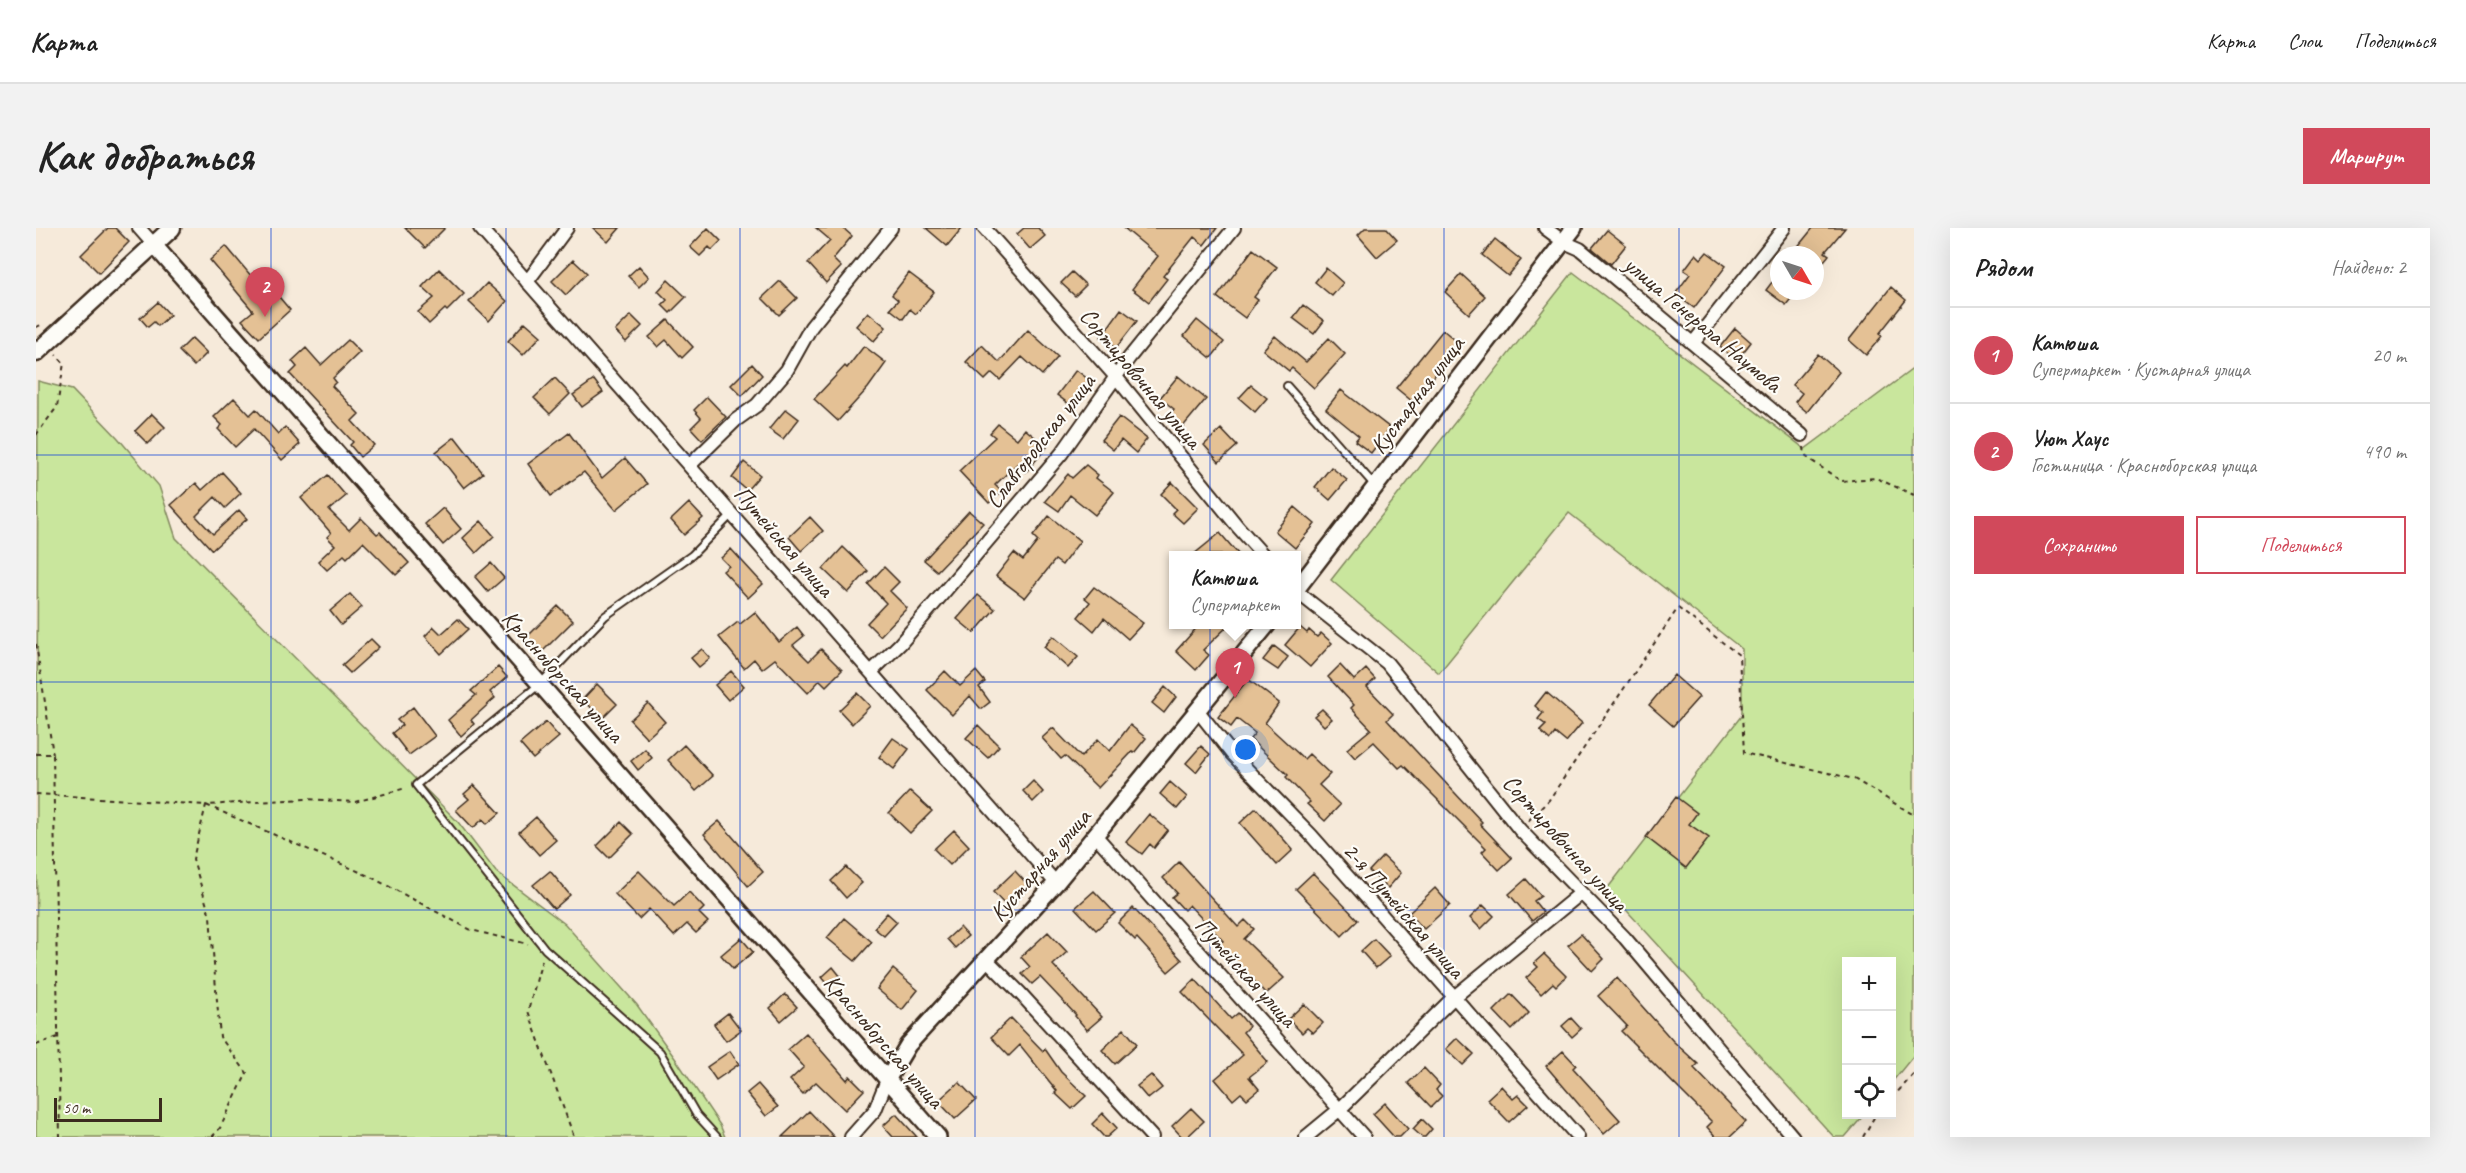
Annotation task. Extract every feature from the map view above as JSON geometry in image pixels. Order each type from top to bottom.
[{"type":"main road","points":[[41,348],[172,228]]},
{"type":"street","points":[[139,228],[154,245]]},
{"type":"street","name":"Путейская улица","points":[[480,228],[1056,883]]},
{"type":"street","points":[[527,282],[567,228]]},
{"type":"street","points":[[690,465],[736,420],[757,405],[787,370],[811,327],[891,228]]},
{"type":"street","name":"Сортировочная улица","points":[[984,228],[1116,377],[1238,527],[1260,551]]},
{"type":"street","name":"Славгородская улица","points":[[871,672],[900,644],[1062,453],[1116,377],[1234,228]]},
{"type":"street","name":"улица Генерала Наумова","points":[[1545,228],[1563,242],[1580,249],[1694,342],[1802,435]]},
{"type":"street","name":"Кустарная улица","points":[[1301,584],[1574,228]]},
{"type":"street","points":[[1694,342],[1784,228]]},
{"type":"street","name":"Красноборская улица","points":[[154,245],[938,1137]]},
{"type":"street","name":"Сортировочная улица","points":[[1301,595],[1387,663],[1520,830],[1625,938],[1792,1137]]},
{"type":"street","name":"Кустарная улица","points":[[851,1137],[875,1110],[887,1080],[908,1045],[1056,883],[1264,629]]},
{"type":"street","name":"2-я Путейская улица","points":[[1198,711],[1232,754],[1311,835],[1578,1137]]},
{"type":"street","name":"Путейская улица","points":[[1096,836],[1364,1137]]},
{"type":"street","points":[[1306,1137],[1340,1109],[1453,998],[1581,893]]},
{"type":"street","points":[[987,960],[1152,1137]]},
{"type":"lane","points":[[1287,386],[1376,487]]},
{"type":"lane","points":[[717,1137],[696,1114],[660,1052],[545,949],[416,786],[540,684],[605,616],[692,555],[732,513]]},
{"type":"path","points":[[36,435],[57,407],[64,363],[41,348]]},
{"type":"path","points":[[1802,435],[1805,456],[1841,481],[1876,478],[1914,495]]},
{"type":"path","points":[[1520,830],[1549,800],[1678,608],[1739,655],[1744,753],[1854,779],[1914,815]]},
{"type":"path","points":[[36,644],[53,754],[60,1137]]},
{"type":"path","points":[[36,754],[53,754]]},
{"type":"path","points":[[36,794],[206,805],[306,799],[355,802],[416,786]]},
{"type":"path","points":[[206,805],[369,876],[471,930],[545,949],[528,1011],[574,1137]]},
{"type":"path","points":[[206,805],[193,859],[210,916],[220,1037],[247,1073],[220,1128],[212,1137]]},
{"type":"path","points":[[36,1045],[58,1037]]},
{"type":"path","points":[[1896,1094],[1914,1074]]},
{"type":"path","points":[[1863,1137],[1873,1119]]},
{"type":"green space","points":[[1573,272],[1805,449],[1914,368],[1914,1055],[1896,1077],[1896,957],[1842,957],[1842,1119],[1861,1119],[1845,1137],[1834,1137],[1607,889],[1742,715],[1742,649],[1569,513],[1439,673],[1331,580]]},
{"type":"green space","points":[[38,381],[72,390],[118,438],[159,486],[176,538],[458,822],[496,872],[565,924],[637,1005],[720,1125],[725,1137],[36,1137]]},
{"type":"building","points":[[108,228],[115,228],[129,242],[99,273],[81,255]]},
{"type":"building","points":[[405,228],[445,228],[425,248]]},
{"type":"building","points":[[593,228],[620,228],[608,242]]},
{"type":"building","points":[[708,228],[721,241],[712,250],[709,247],[700,256],[690,247]]},
{"type":"building","points":[[816,228],[843,228],[852,236],[833,259],[841,267],[826,283],[808,263],[830,240]]},
{"type":"building","points":[[926,228],[962,228],[947,246]]},
{"type":"building","points":[[1024,228],[1038,228],[1045,236],[1030,249],[1017,234]]},
{"type":"building","points":[[1124,228],[1217,228],[1204,245],[1194,237],[1163,276],[1167,279],[1149,302],[1132,289],[1158,256]]},
{"type":"building","points":[[1365,228],[1386,228],[1397,240],[1377,257],[1358,235]]},
{"type":"building","points":[[1813,228],[1845,228],[1825,252],[1829,255],[1824,261],[1824,246],[1798,246]]},
{"type":"building","points":[[1607,230],[1626,245],[1611,264],[1592,248]]},
{"type":"building","points":[[1495,239],[1521,260],[1508,276],[1482,255]]},
{"type":"building","points":[[226,246],[268,296],[274,291],[290,310],[259,338],[242,320],[253,311],[210,260]]},
{"type":"building","points":[[1253,249],[1277,267],[1254,297],[1258,300],[1245,318],[1217,297]]},
{"type":"building","points":[[1707,252],[1726,266],[1694,308],[1675,294],[1690,274],[1684,270],[1696,254],[1701,259]]},
{"type":"building","points":[[573,260],[587,273],[566,295],[552,281]]},
{"type":"building","points":[[639,266],[649,277],[639,287],[628,276]]},
{"type":"building","points":[[1326,268],[1343,283],[1332,296],[1315,282]]},
{"type":"building","points":[[439,269],[464,294],[447,311],[445,309],[429,324],[418,312],[434,298],[422,287]]},
{"type":"building","points":[[1072,272],[1086,285],[1075,296],[1061,283]]},
{"type":"building","points":[[909,273],[934,292],[916,314],[910,309],[903,319],[890,309],[898,300],[892,295]]},
{"type":"building","points":[[1461,274],[1485,296],[1469,314],[1445,292]]},
{"type":"building","points":[[668,280],[686,297],[670,313],[662,305],[667,300],[658,291]]},
{"type":"building","points":[[780,281],[797,298],[779,315],[762,298]]},
{"type":"building","points":[[487,283],[507,301],[489,321],[469,302]]},
{"type":"building","points":[[1891,287],[1906,300],[1879,334],[1882,336],[1866,355],[1849,340]]},
{"type":"building","points":[[1779,300],[1790,300],[1786,305]]},
{"type":"building","points":[[158,302],[170,315],[158,326],[154,322],[148,327],[140,318]]},
{"type":"building","points":[[1303,305],[1324,321],[1314,334],[1293,318]]},
{"type":"building","points":[[1121,309],[1137,321],[1116,348],[1101,337]]},
{"type":"building","points":[[868,312],[886,327],[874,341],[856,326]]},
{"type":"building","points":[[631,315],[642,326],[626,342],[615,331]]},
{"type":"building","points":[[668,320],[693,347],[682,358],[666,340],[658,347],[649,337]]},
{"type":"building","points":[[1197,320],[1224,342],[1211,358],[1184,336]]},
{"type":"building","points":[[525,322],[541,336],[523,355],[508,341]]},
{"type":"building","points":[[1735,328],[1751,342],[1741,355],[1734,350],[1730,355],[1720,347]]},
{"type":"building","points":[[1028,330],[1058,357],[1042,375],[1022,357],[1000,380],[992,373],[985,380],[966,362],[982,345],[999,362]]},
{"type":"building","points":[[1443,330],[1460,344],[1413,402],[1396,388]]},
{"type":"building","points":[[1275,336],[1306,362],[1329,338],[1345,354],[1314,388],[1292,368],[1289,371],[1263,350]]},
{"type":"building","points":[[192,338],[207,353],[194,366],[179,351]]},
{"type":"building","points":[[348,340],[360,352],[333,378],[336,382],[332,386],[359,414],[352,421],[374,445],[360,457],[350,445],[353,442],[290,374],[297,367],[292,361],[306,348],[321,365]]},
{"type":"building","points":[[864,346],[886,363],[868,388],[838,421],[814,399],[845,366],[847,368]]},
{"type":"building","points":[[1818,354],[1839,372],[1807,412],[1795,402],[1802,393],[1792,385]]},
{"type":"building","points":[[752,364],[762,375],[742,396],[731,385]]},
{"type":"building","points":[[1076,370],[1092,382],[1073,407],[1057,395]]},
{"type":"building","points":[[1178,376],[1206,399],[1181,429],[1167,417],[1174,409],[1160,398]]},
{"type":"building","points":[[555,378],[570,394],[550,414],[534,398]]},
{"type":"building","points":[[594,380],[603,392],[582,407],[573,395]]},
{"type":"building","points":[[1251,385],[1267,398],[1255,412],[1239,398]]},
{"type":"building","points":[[1341,390],[1390,428],[1371,453],[1355,441],[1359,436],[1326,409]]},
{"type":"building","points":[[707,397],[726,417],[702,440],[691,428],[701,418],[694,410]]},
{"type":"building","points":[[234,398],[250,415],[256,409],[278,434],[285,427],[300,444],[282,460],[254,429],[235,447],[218,429],[222,425],[214,417]]},
{"type":"building","points":[[786,409],[799,419],[783,439],[769,429]]},
{"type":"building","points":[[152,414],[165,427],[148,444],[135,431]]},
{"type":"building","points":[[1119,417],[1147,439],[1136,453],[1121,440],[1113,450],[1101,440]]},
{"type":"building","points":[[998,424],[1017,439],[1025,429],[1047,447],[1026,472],[1017,464],[995,485],[1002,492],[989,503],[959,471],[995,437],[990,433]]},
{"type":"building","points":[[1221,429],[1237,446],[1219,462],[1204,445]]},
{"type":"building","points":[[569,433],[602,478],[625,458],[647,484],[616,510],[584,472],[551,496],[528,464]]},
{"type":"building","points":[[455,437],[483,473],[464,488],[436,452]]},
{"type":"building","points":[[744,462],[760,475],[747,490],[732,478]]},
{"type":"building","points":[[1086,465],[1098,475],[1096,478],[1114,492],[1095,515],[1070,495],[1059,511],[1045,501],[1068,474],[1072,478]]},
{"type":"building","points":[[1331,467],[1347,480],[1330,500],[1315,487]]},
{"type":"building","points":[[222,472],[241,493],[225,508],[215,497],[196,516],[213,534],[239,510],[247,519],[212,550],[171,505],[196,483],[202,490]]},
{"type":"building","points":[[328,475],[346,496],[329,510],[349,530],[361,518],[377,534],[380,532],[409,563],[396,575],[363,542],[347,558],[344,555],[327,570],[318,561],[335,545],[327,537],[331,533],[301,498]]},
{"type":"building","points":[[1172,482],[1198,508],[1183,523],[1172,513],[1176,509],[1161,494]]},
{"type":"building","points":[[689,503],[703,518],[684,535],[671,520]]},
{"type":"building","points":[[1295,507],[1315,524],[1295,548],[1275,531]]},
{"type":"building","points":[[443,508],[461,529],[443,545],[425,524]]},
{"type":"building","points":[[969,511],[983,523],[937,571],[924,560]]},
{"type":"building","points":[[1049,516],[1080,541],[1062,565],[1055,560],[1025,598],[996,576],[1014,553],[1023,560],[1038,541],[1033,536]]},
{"type":"building","points":[[810,517],[823,531],[801,551],[789,537]]},
{"type":"building","points":[[481,521],[494,536],[476,553],[463,538]]},
{"type":"building","points":[[1220,533],[1236,551],[1198,551]]},
{"type":"building","points":[[843,547],[868,571],[848,593],[823,569]]},
{"type":"building","points":[[731,549],[763,584],[748,598],[723,571],[729,566],[721,558]]},
{"type":"building","points":[[491,563],[504,578],[488,592],[475,577]]},
{"type":"building","points":[[884,567],[899,582],[890,591],[907,608],[880,636],[867,623],[886,603],[868,584]]},
{"type":"building","points":[[1094,587],[1143,623],[1128,639],[1104,618],[1094,631],[1078,617],[1090,602],[1085,598]]},
{"type":"building","points":[[350,594],[362,607],[341,625],[330,611]]},
{"type":"building","points":[[978,595],[995,609],[974,633],[957,619]]},
{"type":"building","points":[[558,606],[573,621],[542,652],[527,637]]},
{"type":"building","points":[[755,612],[779,642],[797,627],[804,636],[793,645],[809,661],[821,649],[842,670],[826,686],[820,680],[808,693],[775,659],[762,669],[754,659],[744,668],[719,637]]},
{"type":"building","points":[[458,619],[468,629],[441,654],[425,636],[434,627],[441,634]]},
{"type":"building","points":[[1301,628],[1307,633],[1309,630],[1317,637],[1321,633],[1332,643],[1310,667],[1285,645]]},
{"type":"building","points":[[1196,629],[1225,629],[1203,650],[1209,655],[1196,670],[1176,651]]},
{"type":"building","points":[[1053,636],[1078,657],[1068,668],[1044,647]]},
{"type":"building","points":[[371,639],[379,647],[350,673],[342,665]]},
{"type":"building","points":[[1274,646],[1288,657],[1278,670],[1263,660]]},
{"type":"building","points":[[702,649],[710,658],[699,667],[691,658]]},
{"type":"building","points":[[1340,665],[1354,680],[1366,669],[1375,679],[1367,687],[1393,714],[1387,720],[1482,822],[1480,824],[1512,858],[1499,870],[1482,852],[1486,848],[1403,765],[1399,768],[1374,742],[1355,758],[1347,749],[1371,729],[1351,708],[1354,705],[1328,677]]},
{"type":"building","points":[[498,667],[507,677],[490,692],[495,698],[471,720],[474,724],[461,736],[448,720],[476,695],[471,691]]},
{"type":"building","points":[[731,671],[744,686],[728,700],[715,685]]},
{"type":"building","points":[[945,671],[960,686],[976,671],[985,682],[979,687],[990,702],[981,709],[970,696],[952,715],[927,690]]},
{"type":"building","points":[[1674,675],[1699,697],[1673,726],[1649,705]]},
{"type":"building","points":[[1248,679],[1279,703],[1265,723],[1304,759],[1309,754],[1330,774],[1319,785],[1340,805],[1325,821],[1307,804],[1310,802],[1286,777],[1288,775],[1250,739],[1255,733],[1237,719],[1231,727],[1218,717]]},
{"type":"building","points":[[597,684],[617,704],[602,719],[583,699]]},
{"type":"building","points":[[1165,687],[1176,697],[1164,713],[1152,703]]},
{"type":"building","points":[[1546,692],[1582,723],[1566,742],[1555,733],[1550,740],[1540,731],[1546,725],[1538,719],[1543,713],[1535,706]]},
{"type":"building","points":[[857,693],[870,706],[852,724],[839,710]]},
{"type":"building","points":[[648,703],[665,722],[647,738],[630,720]]},
{"type":"building","points":[[413,707],[435,736],[409,755],[392,733],[402,725],[397,720]]},
{"type":"building","points":[[1322,709],[1332,719],[1324,726],[1314,716]]},
{"type":"building","points":[[546,722],[559,737],[533,759],[520,744]]},
{"type":"building","points":[[978,725],[999,746],[988,758],[966,738]]},
{"type":"building","points":[[1130,725],[1146,738],[1098,788],[1065,756],[1061,759],[1042,738],[1053,728],[1081,757],[1098,739],[1110,751]]},
{"type":"building","points":[[893,738],[909,749],[894,769],[879,757]]},
{"type":"building","points":[[684,745],[713,776],[696,791],[668,760]]},
{"type":"building","points":[[1201,746],[1210,754],[1196,772],[1186,763]]},
{"type":"building","points":[[645,749],[652,758],[638,770],[631,761]]},
{"type":"building","points":[[1033,781],[1043,792],[1033,802],[1023,791]]},
{"type":"building","points":[[1170,782],[1187,797],[1177,809],[1160,794]]},
{"type":"building","points":[[474,785],[500,813],[487,824],[483,819],[473,828],[456,810],[469,799],[464,794]]},
{"type":"building","points":[[910,791],[932,811],[910,833],[889,813]]},
{"type":"building","points":[[1676,797],[1697,813],[1689,824],[1709,838],[1686,868],[1646,837]]},
{"type":"building","points":[[1256,808],[1293,850],[1277,865],[1240,823]]},
{"type":"building","points":[[1149,814],[1168,830],[1154,848],[1150,844],[1142,854],[1126,842]]},
{"type":"building","points":[[536,817],[556,840],[539,855],[519,832]]},
{"type":"building","points":[[719,821],[763,872],[748,886],[704,834]]},
{"type":"building","points":[[621,822],[633,834],[609,858],[597,846]]},
{"type":"building","points":[[954,830],[969,846],[950,865],[934,849]]},
{"type":"building","points":[[1383,856],[1401,873],[1388,888],[1369,871]]},
{"type":"building","points":[[1179,862],[1238,927],[1245,920],[1254,929],[1244,939],[1284,978],[1266,994],[1246,972],[1241,977],[1229,965],[1234,960],[1219,944],[1223,941],[1189,905],[1184,910],[1172,897],[1177,893],[1163,878]]},
{"type":"building","points":[[846,867],[862,883],[846,898],[831,881]]},
{"type":"building","points":[[550,871],[570,895],[554,909],[533,885]]},
{"type":"building","points":[[639,871],[674,906],[689,892],[704,908],[699,913],[708,922],[696,933],[687,924],[674,936],[649,909],[639,919],[615,894]]},
{"type":"building","points":[[1015,871],[1030,887],[1008,908],[993,892]]},
{"type":"building","points":[[1313,873],[1358,920],[1342,936],[1296,889]]},
{"type":"building","points":[[1526,879],[1541,896],[1534,901],[1543,912],[1532,921],[1509,894]]},
{"type":"building","points":[[1435,888],[1450,905],[1424,929],[1409,913]]},
{"type":"building","points":[[1094,891],[1115,913],[1096,930],[1075,908]]},
{"type":"building","points":[[1483,905],[1494,916],[1481,929],[1470,918]]},
{"type":"building","points":[[1133,908],[1182,960],[1168,972],[1137,938],[1135,940],[1118,923]]},
{"type":"building","points":[[887,913],[897,922],[884,936],[874,928]]},
{"type":"building","points":[[844,918],[872,942],[855,961],[827,938]]},
{"type":"building","points":[[960,927],[968,936],[955,948],[947,939]]},
{"type":"building","points":[[1048,932],[1067,952],[1053,965],[1102,1017],[1087,1030],[1040,977],[1032,984],[1022,974],[1030,967],[1021,957]]},
{"type":"building","points":[[1581,934],[1604,959],[1592,971],[1568,945]]},
{"type":"building","points":[[741,938],[753,952],[733,969],[721,955]]},
{"type":"building","points":[[1374,939],[1390,956],[1376,968],[1361,951]]},
{"type":"building","points":[[1544,954],[1566,976],[1556,986],[1553,983],[1541,994],[1526,978],[1538,967],[1534,963]]},
{"type":"building","points":[[833,967],[841,977],[830,987],[822,977]]},
{"type":"building","points":[[893,969],[918,990],[902,1010],[877,989]]},
{"type":"building","points":[[1617,978],[1673,1041],[1698,1064],[1694,1068],[1746,1122],[1730,1137],[1716,1137],[1707,1127],[1712,1122],[1621,1031],[1627,1026],[1598,996]]},
{"type":"building","points":[[1195,979],[1231,1019],[1238,1013],[1249,1026],[1243,1032],[1268,1062],[1249,1077],[1259,1089],[1247,1099],[1241,1093],[1233,1100],[1215,1079],[1243,1055],[1182,992]]},
{"type":"building","points":[[785,994],[797,1007],[781,1021],[770,1008]]},
{"type":"building","points":[[1511,994],[1529,1013],[1512,1030],[1494,1011]]},
{"type":"building","points":[[1304,1004],[1323,1023],[1313,1033],[1307,1028],[1302,1033],[1288,1019]]},
{"type":"building","points":[[728,1013],[741,1030],[726,1041],[714,1024]]},
{"type":"building","points":[[1011,1018],[1043,1051],[1045,1049],[1061,1072],[1086,1096],[1072,1109],[1055,1093],[1057,1091],[1020,1045],[1009,1056],[991,1037]]},
{"type":"building","points":[[1571,1018],[1581,1029],[1572,1037],[1562,1026]]},
{"type":"building","points":[[1124,1029],[1137,1044],[1115,1064],[1102,1050]]},
{"type":"building","points":[[806,1033],[847,1080],[850,1076],[864,1090],[845,1110],[816,1082],[803,1094],[790,1080],[804,1067],[788,1049]]},
{"type":"building","points":[[1457,1038],[1474,1054],[1463,1065],[1446,1049]]},
{"type":"building","points":[[730,1051],[739,1064],[716,1080],[707,1067]]},
{"type":"building","points":[[1563,1051],[1576,1065],[1573,1068],[1620,1120],[1604,1134],[1546,1066]]},
{"type":"building","points":[[1424,1068],[1440,1085],[1436,1090],[1442,1096],[1431,1107],[1408,1083]]},
{"type":"building","points":[[1151,1075],[1162,1088],[1148,1099],[1137,1086]]},
{"type":"building","points":[[959,1082],[976,1100],[955,1119],[938,1101]]},
{"type":"building","points":[[758,1084],[778,1107],[766,1116],[747,1093]]},
{"type":"building","points":[[1501,1086],[1513,1099],[1518,1095],[1528,1105],[1509,1122],[1487,1099]]},
{"type":"building","points":[[1385,1103],[1408,1129],[1400,1137],[1394,1137],[1373,1114]]},
{"type":"building","points":[[1191,1108],[1204,1121],[1187,1137],[1182,1137],[1172,1126]]},
{"type":"building","points":[[809,1111],[834,1137],[782,1137]]},
{"type":"building","points":[[1103,1113],[1117,1128],[1107,1137],[1104,1137],[1092,1124]]},
{"type":"building","points":[[896,1114],[917,1137],[893,1137],[883,1126]]},
{"type":"building","points":[[1422,1119],[1432,1129],[1425,1137],[1413,1129]]},
{"type":"place","name":"Уют Хаус","points":[[265,317]]},
{"type":"place","name":"Катюша","points":[[1235,698]]}]
